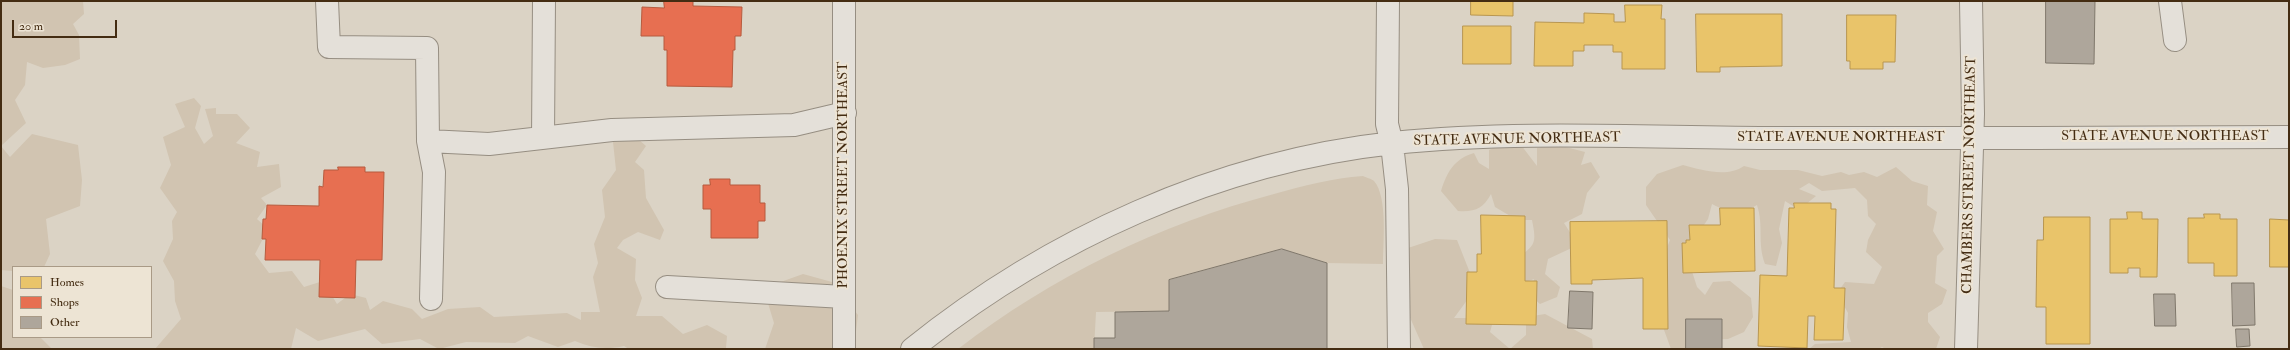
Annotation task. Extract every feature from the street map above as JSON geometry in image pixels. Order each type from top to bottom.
[{"type":"street","points":[[327,1],[330,47],[427,48],[428,141],[434,172],[431,300]]},
{"type":"street","points":[[543,138],[544,1]]},
{"type":"street","name":"PHOENIX STREET NORTHEAST","points":[[844,1],[844,349]]},
{"type":"street","points":[[1388,1],[1387,124],[1392,144],[1397,188],[1399,349]]},
{"type":"street","name":"CHAMBERS STREET NORTHEAST","points":[[1966,349],[1972,137],[1971,1]]},
{"type":"street","points":[[2170,1],[2176,40]]},
{"type":"street","points":[[428,141],[489,144],[612,130],[794,125],[845,113]]},
{"type":"street","name":"STATE AVENUE NORTHEAST","points":[[912,349],[982,297],[1025,270],[1106,226],[1158,202],[1291,161],[1392,144],[1538,136],[2289,137]]},
{"type":"street","points":[[667,287],[844,296]]},
{"type":"shaded area","points":[[1,1],[83,1],[84,14],[73,24],[79,35],[80,59],[65,65],[43,68],[27,62],[25,85],[15,100],[26,123],[1,146]]},
{"type":"shaded area","points":[[194,98],[201,106],[195,128],[204,144],[213,136],[205,109],[216,108],[216,114],[237,114],[250,128],[236,143],[260,152],[257,167],[279,164],[281,187],[261,198],[267,205],[257,219],[268,229],[255,254],[269,273],[292,271],[304,287],[323,281],[337,304],[350,294],[366,298],[370,310],[383,301],[412,309],[422,319],[448,309],[480,307],[494,317],[567,313],[581,320],[581,312],[600,312],[593,277],[598,263],[594,244],[605,217],[602,190],[616,170],[613,142],[638,139],[646,146],[635,162],[644,170],[646,198],[664,230],[660,240],[638,232],[623,240],[617,248],[636,259],[635,280],[642,298],[636,316],[662,316],[683,334],[707,325],[727,336],[726,348],[750,349],[629,349],[624,346],[605,348],[593,347],[575,341],[558,347],[528,336],[515,343],[466,342],[439,349],[420,339],[382,344],[365,329],[318,341],[296,328],[291,349],[155,349],[181,319],[175,301],[174,281],[163,261],[173,239],[172,221],[177,212],[160,188],[171,165],[163,137],[185,127],[175,104]]},
{"type":"shaded area","points":[[32,134],[78,145],[82,180],[80,206],[46,219],[50,254],[44,266],[12,266],[12,271],[1,270],[1,146],[10,157]]},
{"type":"shaded area","points":[[1505,142],[1521,145],[1537,166],[1537,148],[1554,144],[1585,152],[1581,165],[1591,162],[1600,177],[1587,193],[1582,214],[1564,223],[1578,245],[1548,259],[1545,274],[1560,287],[1557,297],[1540,304],[1532,297],[1534,279],[1518,285],[1516,260],[1531,247],[1533,243],[1534,235],[1532,220],[1517,220],[1495,207],[1491,194],[1482,206],[1474,210],[1458,211],[1441,191],[1452,167],[1461,159],[1474,153],[1479,163],[1489,169],[1489,150]]},
{"type":"shaded area","points":[[1683,165],[1714,172],[1730,172],[1744,166],[1760,170],[1798,170],[1822,176],[1841,172],[1849,175],[1864,172],[1877,177],[1896,167],[1912,181],[1928,186],[1927,205],[1937,212],[1933,231],[1944,249],[1937,256],[1935,283],[1947,290],[1942,304],[1928,313],[1928,322],[1940,337],[1936,349],[1886,349],[1882,347],[1878,349],[1809,349],[1815,344],[1851,342],[1847,327],[1848,313],[1837,293],[1845,282],[1874,284],[1882,267],[1866,252],[1868,240],[1876,224],[1868,216],[1867,200],[1855,188],[1822,191],[1809,183],[1799,189],[1816,196],[1799,210],[1785,201],[1779,229],[1782,243],[1776,266],[1765,264],[1761,249],[1760,220],[1757,205],[1744,211],[1730,212],[1712,204],[1708,219],[1697,235],[1688,259],[1697,287],[1705,295],[1713,282],[1730,281],[1751,298],[1753,317],[1744,332],[1728,339],[1699,340],[1687,349],[1671,349],[1660,319],[1664,255],[1670,240],[1646,205],[1646,187],[1657,174]]},
{"type":"shaded area","points":[[1363,176],[1374,181],[1381,198],[1384,221],[1383,264],[1327,263],[1282,249],[1169,311],[1096,312],[1094,349],[958,349],[994,323],[1069,276],[1148,237],[1232,206],[1274,194],[1329,180]]},
{"type":"shaded area","points":[[1435,239],[1457,240],[1476,288],[1454,318],[1494,318],[1490,332],[1510,349],[1424,349],[1408,313],[1408,248]]},
{"type":"shaded area","points":[[803,274],[832,282],[858,315],[855,339],[829,349],[765,349],[774,323],[767,300],[775,284]]},
{"type":"shaded area","points":[[1,286],[12,290],[12,338],[41,338],[52,349],[1,349]]},
{"type":"shaded area","points":[[1545,314],[1592,339],[1593,349],[1510,349],[1526,335],[1526,317]]},
{"type":"building: Homes","points":[[1471,1],[1513,1],[1513,16],[1471,15]]},
{"type":"building: Homes","points":[[1625,5],[1662,5],[1661,19],[1665,19],[1665,69],[1622,69],[1622,52],[1613,52],[1613,45],[1584,45],[1584,51],[1573,51],[1573,66],[1534,66],[1535,22],[1584,23],[1584,13],[1614,14],[1614,22],[1625,22]]},
{"type":"building: Homes","points":[[1696,14],[1782,14],[1782,66],[1720,67],[1720,72],[1697,72]]},
{"type":"building: Homes","points":[[1847,15],[1896,15],[1895,62],[1883,62],[1883,69],[1850,69],[1850,61],[1847,61]]},
{"type":"building: Homes","points":[[1463,26],[1511,26],[1511,64],[1463,64]]},
{"type":"building: Homes","points":[[1794,203],[1831,203],[1831,209],[1836,209],[1834,288],[1845,288],[1843,340],[1814,340],[1815,316],[1808,316],[1807,348],[1758,346],[1760,275],[1787,276],[1789,208],[1794,208]]},
{"type":"building: Homes","points":[[1720,208],[1754,208],[1755,271],[1683,273],[1682,243],[1686,243],[1686,240],[1690,240],[1689,225],[1720,225]]},
{"type":"building: Homes","points":[[2127,212],[2142,212],[2142,219],[2158,219],[2157,277],[2140,277],[2140,268],[2128,268],[2128,273],[2110,273],[2110,219],[2127,219]]},
{"type":"building: Homes","points":[[2204,214],[2220,214],[2220,219],[2237,219],[2237,276],[2214,276],[2214,263],[2188,263],[2188,218],[2204,218]]},
{"type":"building: Homes","points":[[1481,215],[1525,216],[1525,281],[1537,281],[1536,325],[1466,324],[1467,272],[1477,272],[1477,254],[1481,254]]},
{"type":"building: Homes","points":[[2044,217],[2090,217],[2090,344],[2046,344],[2046,307],[2036,307],[2037,240],[2043,240]]},
{"type":"building: Homes","points":[[2270,219],[2289,220],[2289,267],[2270,267]]},
{"type":"building: Homes","points":[[1667,221],[1668,329],[1643,329],[1643,278],[1592,280],[1592,284],[1571,284],[1570,222]]},
{"type":"building: Shops","points":[[664,1],[693,1],[693,6],[742,7],[741,36],[735,36],[735,50],[733,50],[732,87],[667,86],[667,50],[664,50],[664,36],[641,36],[642,7],[664,8]]},
{"type":"building: Shops","points":[[338,167],[365,167],[365,172],[384,172],[382,260],[356,260],[355,298],[319,297],[320,260],[265,260],[266,239],[262,239],[263,219],[266,219],[267,205],[319,206],[319,186],[323,187],[324,170],[338,170]]},
{"type":"building: Shops","points":[[710,179],[730,179],[730,185],[760,185],[760,203],[765,203],[765,221],[758,221],[758,238],[711,238],[711,209],[703,209],[703,185],[710,185]]},
{"type":"building: Other","points":[[2046,1],[2095,1],[2094,64],[2046,63]]},
{"type":"building: Other","points":[[1282,249],[1327,263],[1327,349],[1094,349],[1094,338],[1115,338],[1115,312],[1169,311],[1169,280]]},
{"type":"building: Other","points":[[2232,283],[2254,283],[2255,325],[2233,326]]},
{"type":"building: Other","points":[[1570,291],[1593,292],[1592,329],[1568,328]]},
{"type":"building: Other","points":[[2154,294],[2175,294],[2176,326],[2155,326]]},
{"type":"building: Other","points":[[1686,319],[1722,319],[1722,349],[1686,349]]},
{"type":"building: Other","points":[[2236,329],[2249,329],[2250,346],[2237,347]]}]
